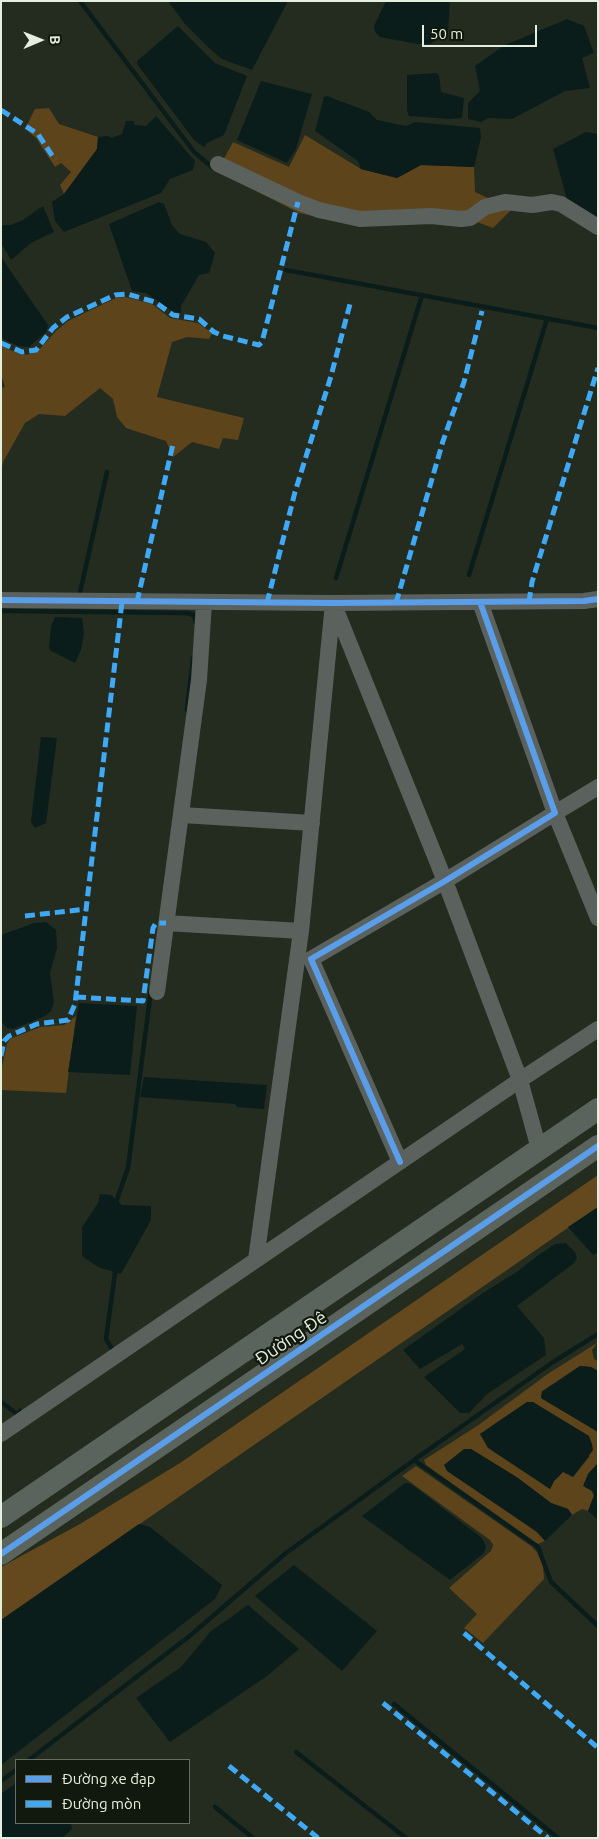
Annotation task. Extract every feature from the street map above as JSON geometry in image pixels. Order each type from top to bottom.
[{"type":"street","points":[[218,164],[298,202],[319,210],[353,218],[431,216],[461,219],[470,218],[485,207],[505,202],[532,205],[552,202],[561,204],[598,227]]},
{"type":"street","points":[[1,600],[333,603],[584,601],[598,599]]},
{"type":"street","points":[[480,602],[555,813],[598,918]]},
{"type":"street","points":[[157,992],[182,815],[198,680],[204,603]]},
{"type":"street","points":[[256,1260],[304,957],[301,931],[333,603]]},
{"type":"street","points":[[333,603],[445,881],[520,1080],[540,1149],[598,1127]]},
{"type":"street","points":[[304,957],[445,881],[598,787]]},
{"type":"street","points":[[182,815],[312,823]]},
{"type":"street","points":[[166,923],[301,931]]},
{"type":"street","points":[[304,957],[400,1162]]},
{"type":"street","points":[[1,1434],[520,1080],[598,1029]]},
{"type":"street","name":"Đường Đê","points":[[1,1517],[598,1109]]},
{"type":"street","name":"Đường Đê","points":[[1,1554],[598,1146]]},
{"type":"shaded area","points":[[49,108],[59,124],[98,137],[97,149],[64,194],[60,185],[71,172],[61,163],[55,167],[36,138],[25,129],[35,109]]},
{"type":"shaded area","points":[[305,135],[361,169],[397,178],[421,165],[474,167],[475,192],[512,209],[493,228],[474,221],[328,219],[299,213],[217,171],[233,142],[289,167]]},
{"type":"shaded area","points":[[126,297],[152,304],[170,318],[198,323],[212,333],[209,339],[187,337],[172,342],[157,397],[244,418],[238,440],[223,438],[219,449],[192,442],[173,457],[166,441],[126,428],[117,417],[113,399],[100,388],[65,416],[39,414],[25,423],[3,462],[1,473],[1,388],[5,387],[1,375],[1,346],[22,355],[38,351],[68,321],[116,298]]},
{"type":"shaded area","points":[[76,1016],[66,1093],[1,1090],[1,1071],[7,1044],[10,1039],[40,1027],[64,1025]]},
{"type":"shaded area","points":[[598,1175],[598,1207],[1,1620],[1,1567],[80,1524],[180,1463]]},
{"type":"shaded area","points":[[597,1343],[592,1350],[594,1359],[598,1361],[598,1371],[591,1367],[580,1366],[542,1391],[541,1398],[598,1432],[598,1463],[588,1474],[594,1495],[588,1511],[582,1509],[572,1515],[568,1509],[551,1503],[518,1478],[471,1449],[444,1465],[537,1532],[545,1541],[538,1544],[426,1465],[424,1460],[477,1426],[549,1373]],"holes":[[[527,1402],[590,1456],[573,1477],[563,1471],[550,1489],[480,1434]]]},
{"type":"shaded area","points":[[416,1466],[531,1546],[537,1552],[543,1565],[544,1579],[483,1643],[464,1628],[477,1614],[449,1588],[491,1551],[493,1545],[490,1540],[402,1476]]},
{"type":"water","points":[[168,1],[288,1],[252,70],[222,59],[185,24]]},
{"type":"water","points":[[386,1],[450,1],[448,32],[430,44],[417,44],[380,37],[375,32],[374,26]]},
{"type":"water","points":[[567,19],[584,26],[594,53],[582,58],[590,88],[565,91],[512,119],[488,118],[481,122],[468,119],[468,103],[480,91],[475,66],[503,46]]},
{"type":"water","points":[[178,26],[215,63],[247,76],[224,135],[207,143],[204,147],[194,140],[137,64],[137,61]]},
{"type":"water","points":[[436,73],[439,75],[441,92],[464,98],[462,118],[409,116],[407,110],[407,75]]},
{"type":"water","points":[[261,81],[312,94],[296,149],[287,163],[237,140]]},
{"type":"water","points":[[327,96],[369,112],[377,120],[406,126],[415,122],[480,128],[481,137],[474,167],[421,165],[397,178],[361,169],[358,161],[315,131],[324,97]]},
{"type":"water","points":[[156,116],[195,161],[193,170],[170,179],[161,193],[64,232],[55,221],[52,202],[64,194],[97,149],[98,137],[107,136],[112,138],[122,134],[126,121],[134,121],[134,125],[146,126]]},
{"type":"water","points":[[586,132],[598,134],[598,218],[567,199],[553,149]]},
{"type":"water","points":[[159,202],[164,204],[172,225],[180,234],[206,242],[215,253],[209,273],[199,275],[181,306],[181,313],[172,311],[146,293],[132,291],[109,224]]},
{"type":"water","points":[[43,206],[54,232],[31,243],[11,260],[1,243],[1,225],[11,225],[23,220]]},
{"type":"water","points":[[1,257],[48,325],[46,332],[29,347],[18,346],[1,338]]},
{"type":"water","points":[[55,617],[82,618],[84,633],[81,650],[75,663],[51,651],[49,648],[51,626]]},
{"type":"water","points":[[41,737],[57,738],[46,823],[35,828],[31,822]]},
{"type":"water","points":[[46,922],[56,930],[57,948],[50,973],[54,1002],[51,1011],[45,1016],[13,1029],[7,1028],[1,1021],[1,935],[34,923]]},
{"type":"water","points":[[79,1003],[137,1006],[130,1075],[68,1072]]},
{"type":"water","points":[[144,1077],[267,1085],[264,1109],[237,1107],[235,1104],[140,1097]]},
{"type":"water","points":[[100,1194],[111,1195],[122,1205],[151,1206],[151,1220],[121,1274],[98,1267],[82,1256],[82,1227],[98,1203]]},
{"type":"water","points":[[598,1207],[598,1252],[593,1255],[568,1227]]},
{"type":"water","points":[[566,1243],[575,1252],[577,1258],[573,1264],[517,1306],[544,1338],[546,1355],[487,1394],[469,1413],[460,1413],[424,1377],[465,1349],[462,1344],[420,1369],[403,1350],[555,1244]]},
{"type":"water","points":[[580,1366],[591,1367],[598,1371],[598,1432],[541,1398],[542,1392]]},
{"type":"water","points":[[527,1402],[533,1402],[589,1436],[592,1444],[593,1450],[573,1477],[563,1472],[554,1481],[550,1489],[488,1448],[480,1434]]},
{"type":"water","points":[[464,1449],[471,1449],[518,1478],[551,1503],[568,1509],[572,1515],[545,1541],[537,1532],[447,1471],[444,1465]]},
{"type":"water","points":[[598,1463],[598,1520],[588,1511],[594,1496],[592,1491],[583,1486],[588,1474]]},
{"type":"water","points":[[405,1483],[411,1484],[482,1538],[486,1546],[484,1553],[450,1580],[362,1516]]},
{"type":"water","points":[[139,1524],[150,1527],[222,1585],[215,1599],[1,1765],[1,1620]]},
{"type":"water","points":[[294,1565],[377,1631],[342,1671],[255,1596]]},
{"type":"water","points":[[248,1605],[299,1649],[267,1676],[170,1742],[136,1698],[181,1667],[211,1631]]},
{"type":"water","points":[[15,1784],[15,1824],[71,1824],[72,1829],[62,1838],[1,1838],[1,1794]]},
{"type":"waterway","points":[[80,1],[194,152],[213,168]]},
{"type":"waterway","points":[[286,270],[598,328]]},
{"type":"waterway","points":[[336,578],[422,295]]},
{"type":"waterway","points":[[469,575],[547,319]]},
{"type":"waterway","points":[[79,597],[107,472]]},
{"type":"waterway","points":[[1,611],[187,613],[194,615],[196,623]]},
{"type":"waterway","points":[[187,710],[193,658]]},
{"type":"waterway","points":[[116,1202],[128,1168],[151,990]]},
{"type":"waterway","points":[[112,1349],[106,1339],[115,1273]]},
{"type":"waterway","points":[[30,1759],[192,1634],[286,1553],[553,1362],[598,1334]]},
{"type":"waterway","points":[[1,1402],[17,1414],[20,1411]]},
{"type":"waterway","points":[[414,1460],[538,1547],[551,1582],[598,1626]]},
{"type":"waterway","points":[[394,1704],[558,1838]]},
{"type":"waterway","points":[[296,1752],[406,1838]]},
{"type":"waterway","points":[[1,1781],[15,1771]]},
{"type":"waterway","points":[[215,1807],[253,1838]]},
{"type":"marked path","points":[[1,110],[38,134],[55,160]]},
{"type":"marked path","points":[[1,343],[22,352],[36,350],[53,328],[67,317],[115,295],[127,294],[155,302],[173,315],[199,319],[214,332],[223,336],[259,345],[262,342],[298,202]]},
{"type":"marked path","points":[[267,603],[295,492],[331,376],[350,304]]},
{"type":"marked path","points":[[396,603],[443,441],[464,382],[482,311]]},
{"type":"marked path","points":[[529,602],[532,582],[598,368]]},
{"type":"marked path","points":[[137,602],[173,444]]},
{"type":"marked path","points":[[1,1056],[4,1041],[9,1036],[37,1024],[68,1020],[75,1004],[122,602]]},
{"type":"marked path","points":[[25,916],[87,909]]},
{"type":"marked path","points":[[76,997],[143,1001],[153,928],[156,923],[166,923]]},
{"type":"marked path","points":[[464,1633],[598,1748]]},
{"type":"marked path","points":[[383,1703],[548,1838]]},
{"type":"marked path","points":[[229,1766],[318,1838]]},
{"type":"cycle path","points":[[1,600],[333,603],[584,601],[598,599]]},
{"type":"cycle path","points":[[400,1162],[311,959],[445,881],[555,813],[480,602]]},
{"type":"cycle path","points":[[1,1554],[598,1146]]}]
